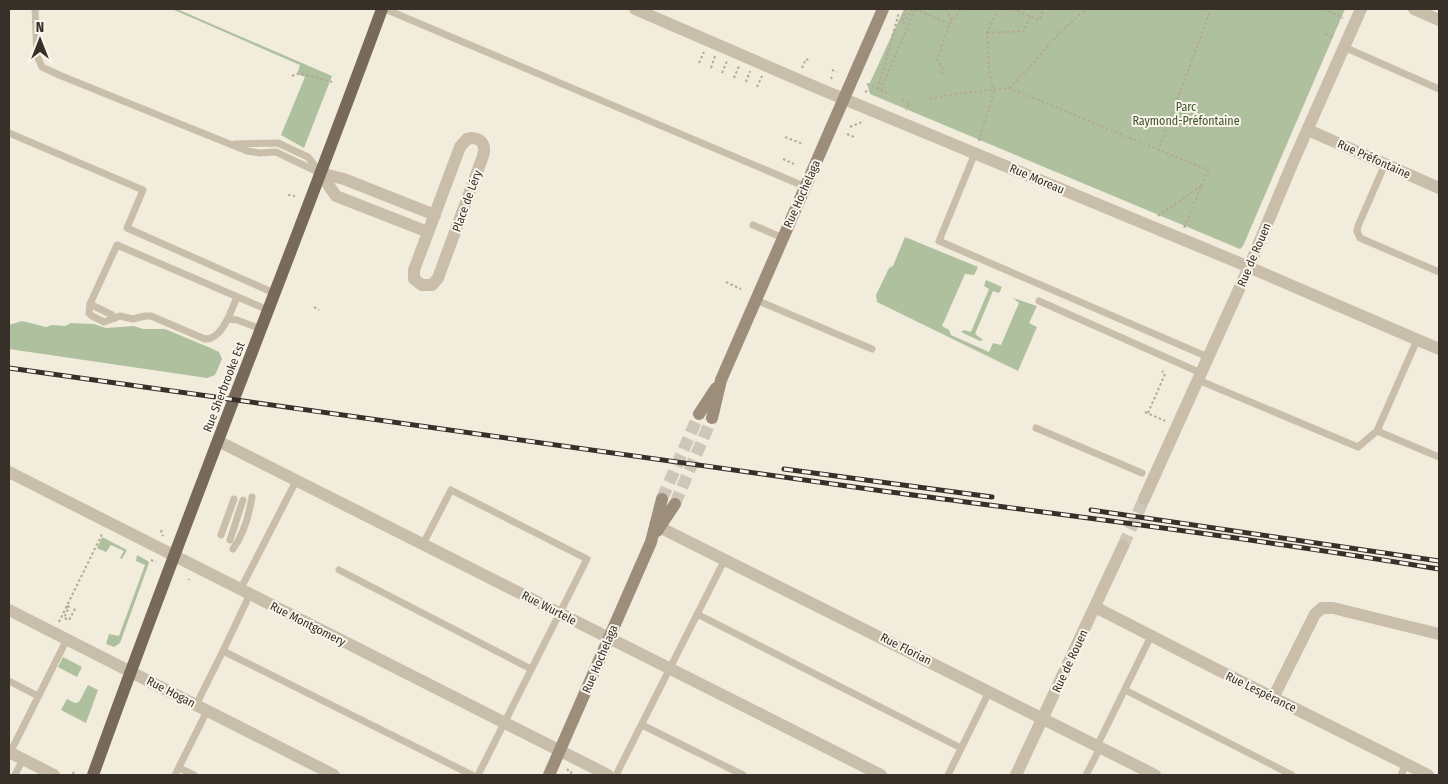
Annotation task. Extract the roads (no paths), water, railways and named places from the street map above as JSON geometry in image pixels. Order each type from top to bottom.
[{"type":"main road","name":"Rue Sherbrooke Est","points":[[93,775],[173,555],[384,9]]},
{"type":"street","name":"Rue Moreau","points":[[635,9],[844,98],[977,148],[1439,349]]},
{"type":"street","name":"Rue Hochelaga","points":[[699,414],[721,380],[883,9]]},
{"type":"street","name":"Rue de Rouen","points":[[1144,499],[1249,267],[1308,130],[1339,43],[1361,9]]},
{"type":"street","points":[[1414,9],[1439,20]]},
{"type":"street","name":"Rue Préfontaine","points":[[1308,130],[1439,188]]},
{"type":"street","name":"Place de Léry","points":[[472,138],[481,141],[484,145],[484,156],[435,283],[427,286],[418,283],[414,275],[435,215],[463,143],[467,139],[472,138]]},
{"type":"street","name":"Place de Léry","points":[[320,173],[344,179],[435,215]]},
{"type":"street","points":[[320,173],[336,196],[428,232]]},
{"type":"street","name":"Rue Hochelaga","points":[[712,418],[721,380]]},
{"type":"street","name":"Rue Wurtele","points":[[218,441],[881,775]]},
{"type":"street","name":"Rue Montgomery","points":[[9,472],[608,775]]},
{"type":"street","name":"Rue Hochelaga","points":[[658,526],[662,499]]},
{"type":"street","name":"Rue Hochelaga","points":[[549,775],[658,526],[675,504]]},
{"type":"street","name":"Rue Florian","points":[[658,526],[1155,775]]},
{"type":"street","name":"Rue de Rouen","points":[[1016,775],[1122,546]]},
{"type":"street","name":"Rue Lespérance","points":[[1095,607],[1273,698],[1404,770],[1428,775]]},
{"type":"street","points":[[1273,698],[1315,614],[1322,608],[1332,608],[1439,634]]},
{"type":"street","name":"Rue Hogan","points":[[9,610],[334,775]]},
{"type":"street","points":[[10,752],[54,775]]},
{"type":"lane","points":[[35,9],[37,56],[42,67],[247,151],[260,153],[276,152],[320,173]]},
{"type":"lane","points":[[384,9],[806,187]]},
{"type":"lane","points":[[1339,43],[1439,89]]},
{"type":"lane","points":[[9,133],[143,190],[127,228],[274,293]]},
{"type":"lane","points":[[977,148],[939,242],[1208,357]]},
{"type":"lane","points":[[1385,164],[1358,226],[1358,235],[1360,238],[1439,272]]},
{"type":"lane","points":[[753,225],[783,238]]},
{"type":"lane","points":[[237,297],[228,319],[211,339],[205,339],[151,316],[133,320],[120,316],[104,322],[89,313],[91,301],[117,245],[268,310]]},
{"type":"lane","points":[[756,300],[872,349]]},
{"type":"lane","points":[[1039,301],[1199,377],[1358,447],[1377,431],[1417,340]]},
{"type":"lane","points":[[228,319],[237,320],[260,331]]},
{"type":"lane","points":[[1036,428],[1142,473]]},
{"type":"lane","points":[[1377,431],[1439,457]]},
{"type":"lane","points":[[175,775],[245,592],[296,481]]},
{"type":"lane","points":[[423,544],[451,490],[587,559],[478,775]]},
{"type":"lane","points":[[233,548],[240,539],[250,511],[252,497]]},
{"type":"lane","points":[[221,535],[234,499]]},
{"type":"lane","points":[[230,540],[243,500]]},
{"type":"lane","points":[[616,775],[725,559]]},
{"type":"lane","points":[[339,570],[532,669]]},
{"type":"lane","points":[[697,614],[962,748]]},
{"type":"lane","points":[[1086,775],[1151,636]]},
{"type":"lane","points":[[10,752],[67,639]]},
{"type":"lane","points":[[223,652],[472,775]]},
{"type":"lane","points":[[9,681],[38,696]]},
{"type":"lane","points":[[1125,690],[1292,775]]},
{"type":"lane","points":[[948,775],[989,692]]},
{"type":"lane","points":[[642,725],[743,775]]},
{"type":"lane","points":[[15,775],[23,759]]},
{"type":"lane","points":[[179,768],[194,775]]},
{"type":"tunnel","points":[[662,499],[699,414]]},
{"type":"tunnel","points":[[675,504],[712,418]]},
{"type":"tunnel","points":[[1123,546],[1144,499]]},
{"type":"railway","points":[[9,368],[890,492],[1234,538],[1439,569]]},
{"type":"railway","points":[[784,469],[992,497]]},
{"type":"railway","points":[[1091,510],[1439,561]]},
{"type":"park label","name":"Parc Raymond-Préfontaine","points":[[1186,114]]}]
